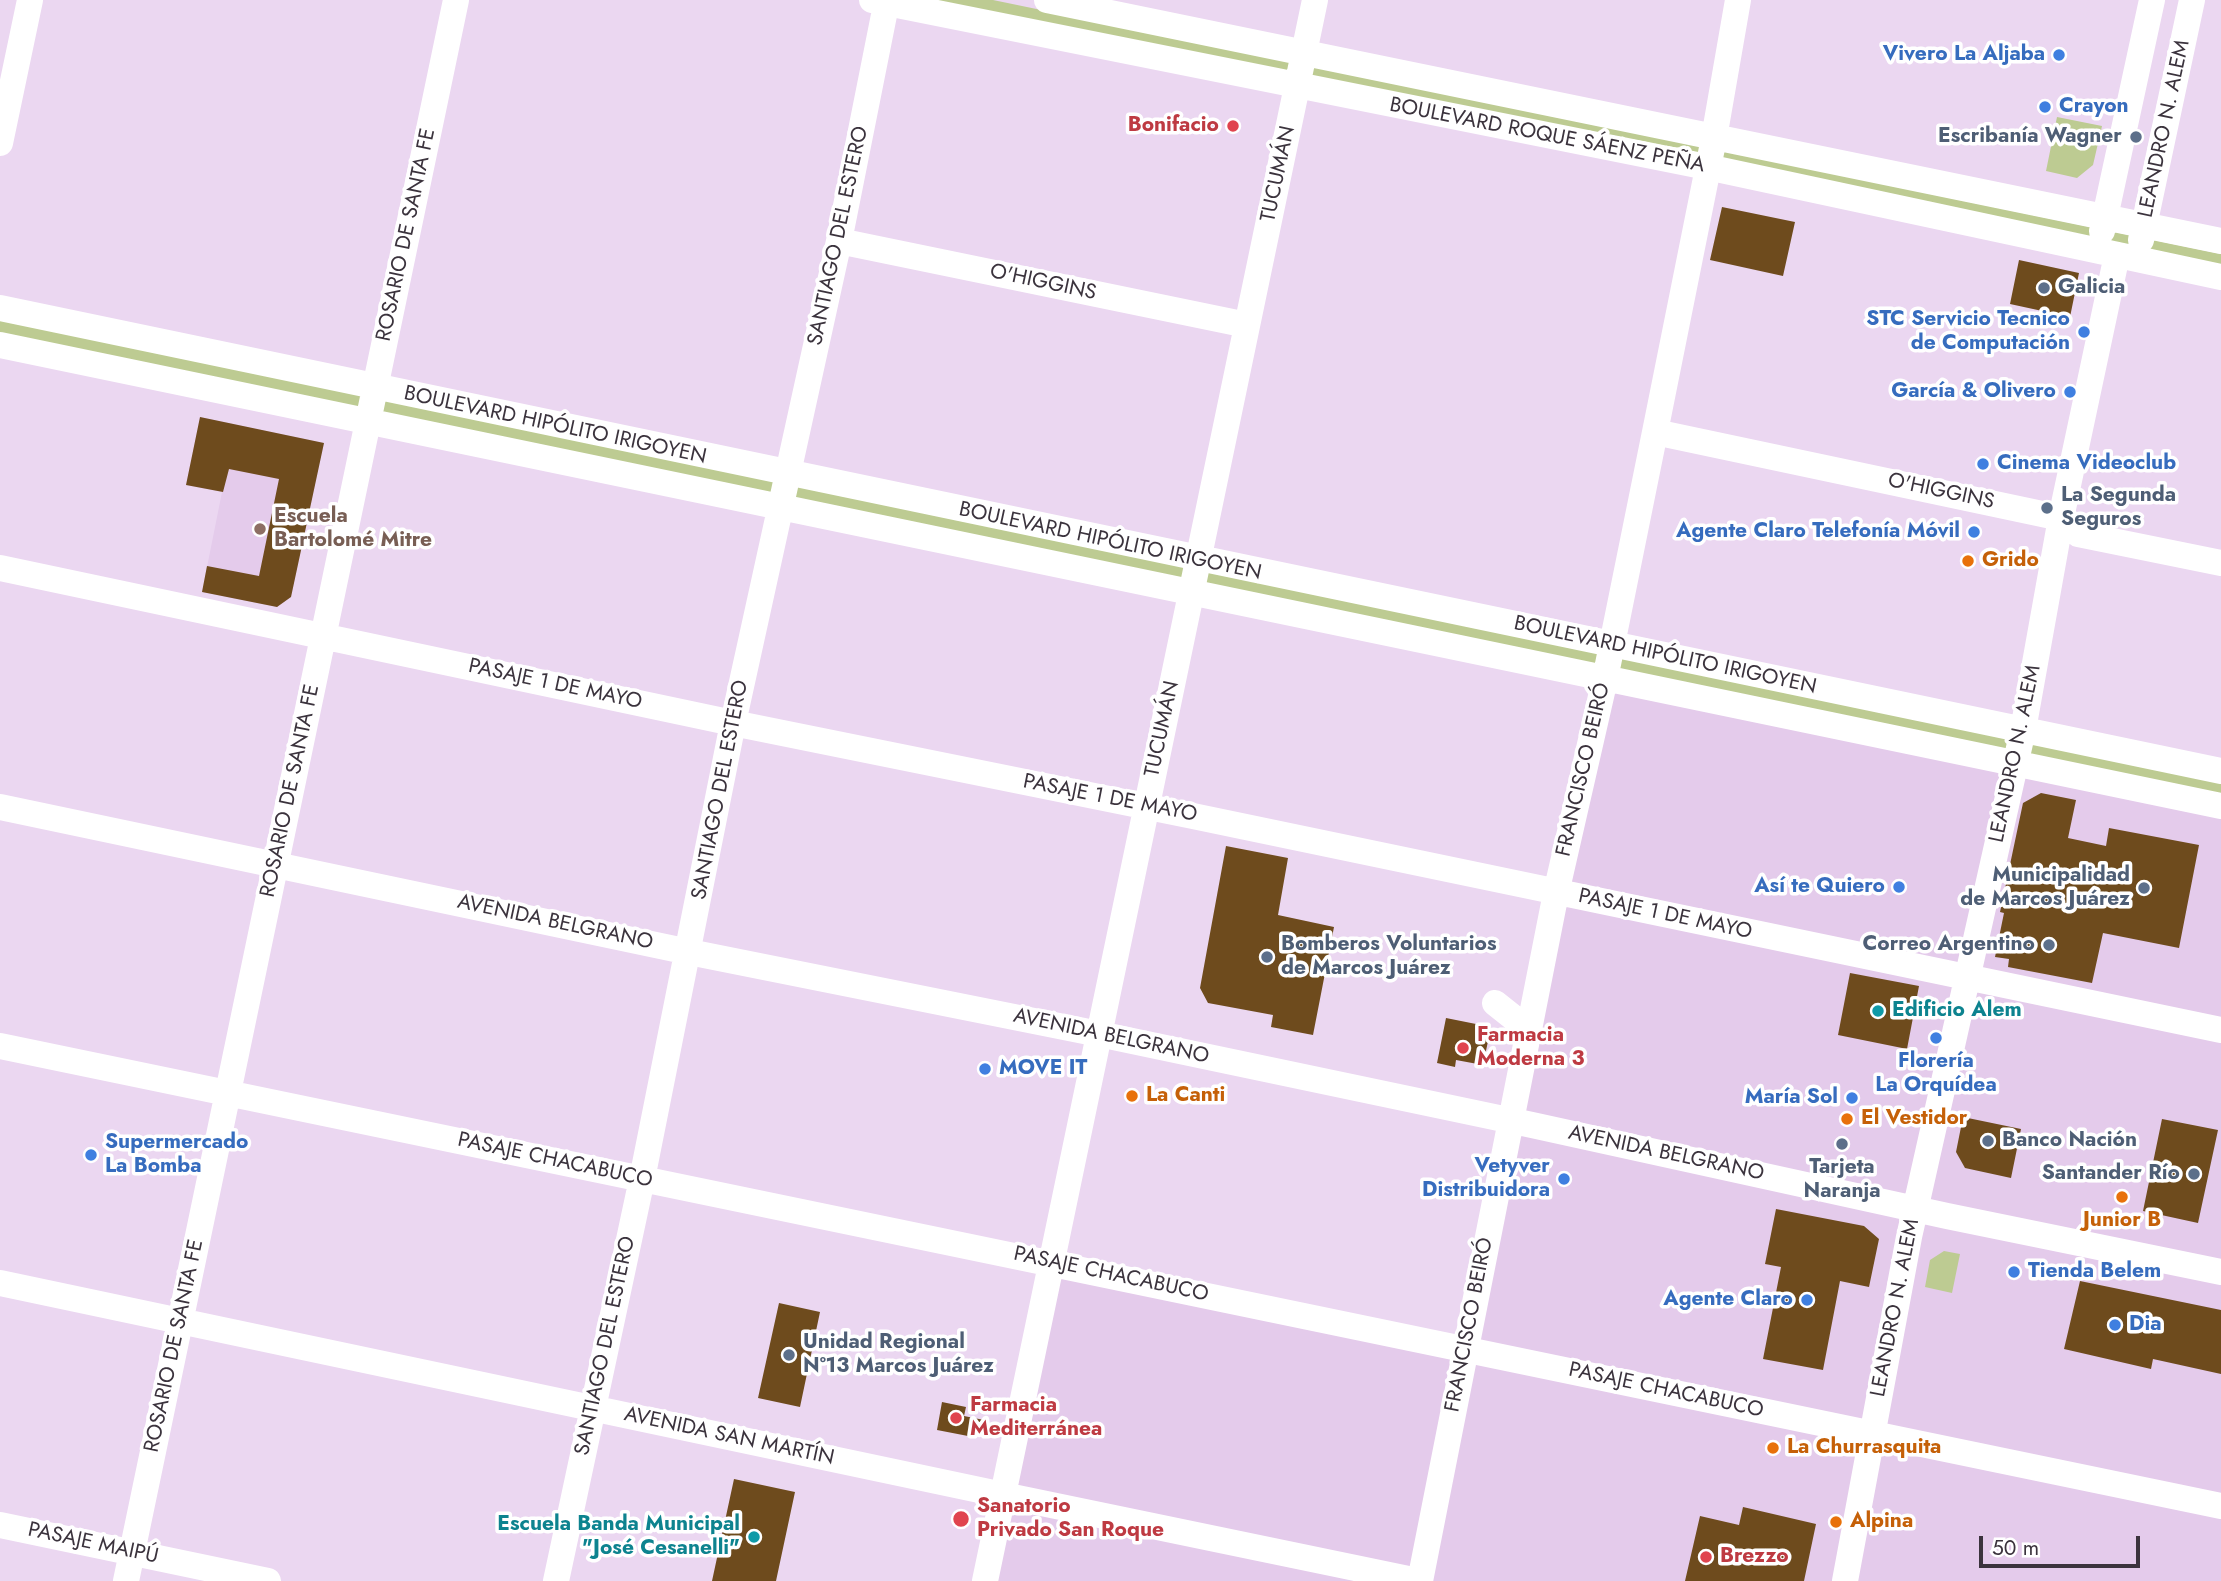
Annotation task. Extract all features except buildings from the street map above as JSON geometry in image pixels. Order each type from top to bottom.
[{"type":"street","points":[[0,143],[8,65],[30,0]]},
{"type":"street","name":"ROSARIO DE SANTA FE","points":[[126,1581],[456,0]]},
{"type":"street","name":"BOULEVARD ROQUE SÁENZ PEÑA","points":[[1047,0],[2221,241]]},
{"type":"street","name":"TUCUMÁN","points":[[985,1581],[1315,0]]},
{"type":"street","name":"FRANCISCO BEIRÓ","points":[[1419,1581],[1556,893],[1605,679],[1655,432],[1738,0]]},
{"type":"street","name":"LEANDRO N. ALEM","points":[[2118,255],[2106,216],[2152,0]]},
{"type":"street","name":"LEANDRO N. ALEM","points":[[1845,1581],[1915,1209],[2023,730],[2061,518],[2118,255],[2144,224],[2192,0]]},
{"type":"street","name":"BOULEVARD ROQUE SÁENZ PEÑA","points":[[882,1],[1297,87],[1707,167],[2221,276]]},
{"type":"street","name":"SANTIAGO DEL ESTERO","points":[[556,1581],[689,952],[733,723],[839,241],[882,1]]},
{"type":"street","name":"O'HIGGINS","points":[[839,241],[1247,325]]},
{"type":"street","name":"BOULEVARD HIPÓLITO IRIGOYEN","points":[[0,308],[1198,561],[2221,771]]},
{"type":"street","name":"BOULEVARD HIPÓLITO IRIGOYEN","points":[[0,345],[2221,806]]},
{"type":"street","name":"O'HIGGINS","points":[[1655,432],[2061,518],[2078,534],[2221,563]]},
{"type":"street","name":"PASAJE 1 DE MAYO","points":[[0,568],[733,723],[2221,1030]]},
{"type":"street","name":"AVENIDA BELGRANO","points":[[0,807],[689,952],[1099,1034],[2221,1272]]},
{"type":"street","points":[[1495,1003],[1529,1030]]},
{"type":"street","name":"PASAJE CHACABUCO","points":[[0,1046],[2221,1506]]},
{"type":"street","name":"AVENIDA SAN MARTÍN","points":[[0,1283],[1003,1496],[1419,1581]]},
{"type":"street","name":"PASAJE MAIPÚ","points":[[0,1525],[268,1581]]},
{"type":"shaded area","name":"Escuela Bartolomé Mitre","points":[[200,417],[324,443],[291,597],[277,607],[202,592],[222,492],[186,485]]},
{"type":"shaded area","points":[[1605,679],[2221,806],[2221,1581],[985,1581],[1051,1262],[1465,1348]]},
{"type":"green space","points":[[931,0],[993,0],[2221,254],[2221,267]]},
{"type":"green space","points":[[2057,117],[2102,126],[2093,165],[2077,178],[2046,171]]},
{"type":"green space","points":[[0,308],[2221,771],[2221,806],[0,345]]},
{"type":"green space","points":[[1944,1251],[1960,1254],[1952,1293],[1925,1287],[1930,1260]]},
{"type":"place","name":"Vivero La Aljaba","points":[[2059,55]]},
{"type":"place","name":"Crayon","points":[[2045,107]]},
{"type":"place","name":"Bonifacio","points":[[1233,126]]},
{"type":"place","name":"Escribanía Wagner","points":[[2136,137]]},
{"type":"place","name":"Galicia","points":[[2044,288]]},
{"type":"place","name":"STC Servicio Tecnico de Computación","points":[[2084,332]]},
{"type":"place","name":"García & Olivero","points":[[2070,392]]},
{"type":"place","name":"Cinema Videoclub","points":[[1983,464]]},
{"type":"place","name":"La Segunda Seguros","points":[[2047,508]]},
{"type":"place","name":"Escuela Bartolomé Mitre","points":[[260,529]]},
{"type":"place","name":"Agente Claro Telefonía Móvil","points":[[1974,532]]},
{"type":"place","name":"Grido","points":[[1968,561]]},
{"type":"place","name":"Así te Quiero","points":[[1899,887]]},
{"type":"place","name":"Municipalidad de Marcos Juárez","points":[[2144,888]]},
{"type":"place","name":"Correo Argentino","points":[[2049,945]]},
{"type":"place","name":"Bomberos Voluntarios de Marcos Juárez","points":[[1267,957]]},
{"type":"place","name":"Edificio Alem","points":[[1878,1011]]},
{"type":"place","name":"Florería La Orquídea","points":[[1936,1038]]},
{"type":"place","name":"Farmacia Moderna 3","points":[[1463,1048]]},
{"type":"place","name":"MOVE IT","points":[[985,1069]]},
{"type":"place","name":"La Canti","points":[[1132,1096]]},
{"type":"place","name":"María Sol","points":[[1852,1098]]},
{"type":"place","name":"El Vestidor","points":[[1847,1119]]},
{"type":"place","name":"Banco Nación","points":[[1988,1141]]},
{"type":"place","name":"Tarjeta Naranja","points":[[1842,1144]]},
{"type":"place","name":"Supermercado La Bomba","points":[[91,1155]]},
{"type":"place","name":"Santander Río","points":[[2194,1174]]},
{"type":"place","name":"Vetyver Distribuidora","points":[[1564,1179]]},
{"type":"place","name":"Junior B","points":[[2122,1197]]},
{"type":"place","name":"Tienda Belem","points":[[2014,1272]]},
{"type":"place","name":"Agente Claro","points":[[1807,1300]]},
{"type":"place","name":"Dia","points":[[2115,1325]]},
{"type":"place","name":"Unidad Regional Nº13 Marcos Juárez","points":[[789,1355]]},
{"type":"place","name":"Farmacia Mediterránea","points":[[956,1418]]},
{"type":"place","name":"La Churrasquita","points":[[1773,1448]]},
{"type":"place","name":"Sanatorio Privado San Roque","points":[[961,1519]]},
{"type":"place","name":"Alpina","points":[[1836,1522]]},
{"type":"place","name":"Escuela Banda Municipal \"José Cesanelli\"","points":[[754,1537]]},
{"type":"place","name":"Brezzo","points":[[1706,1557]]}]
